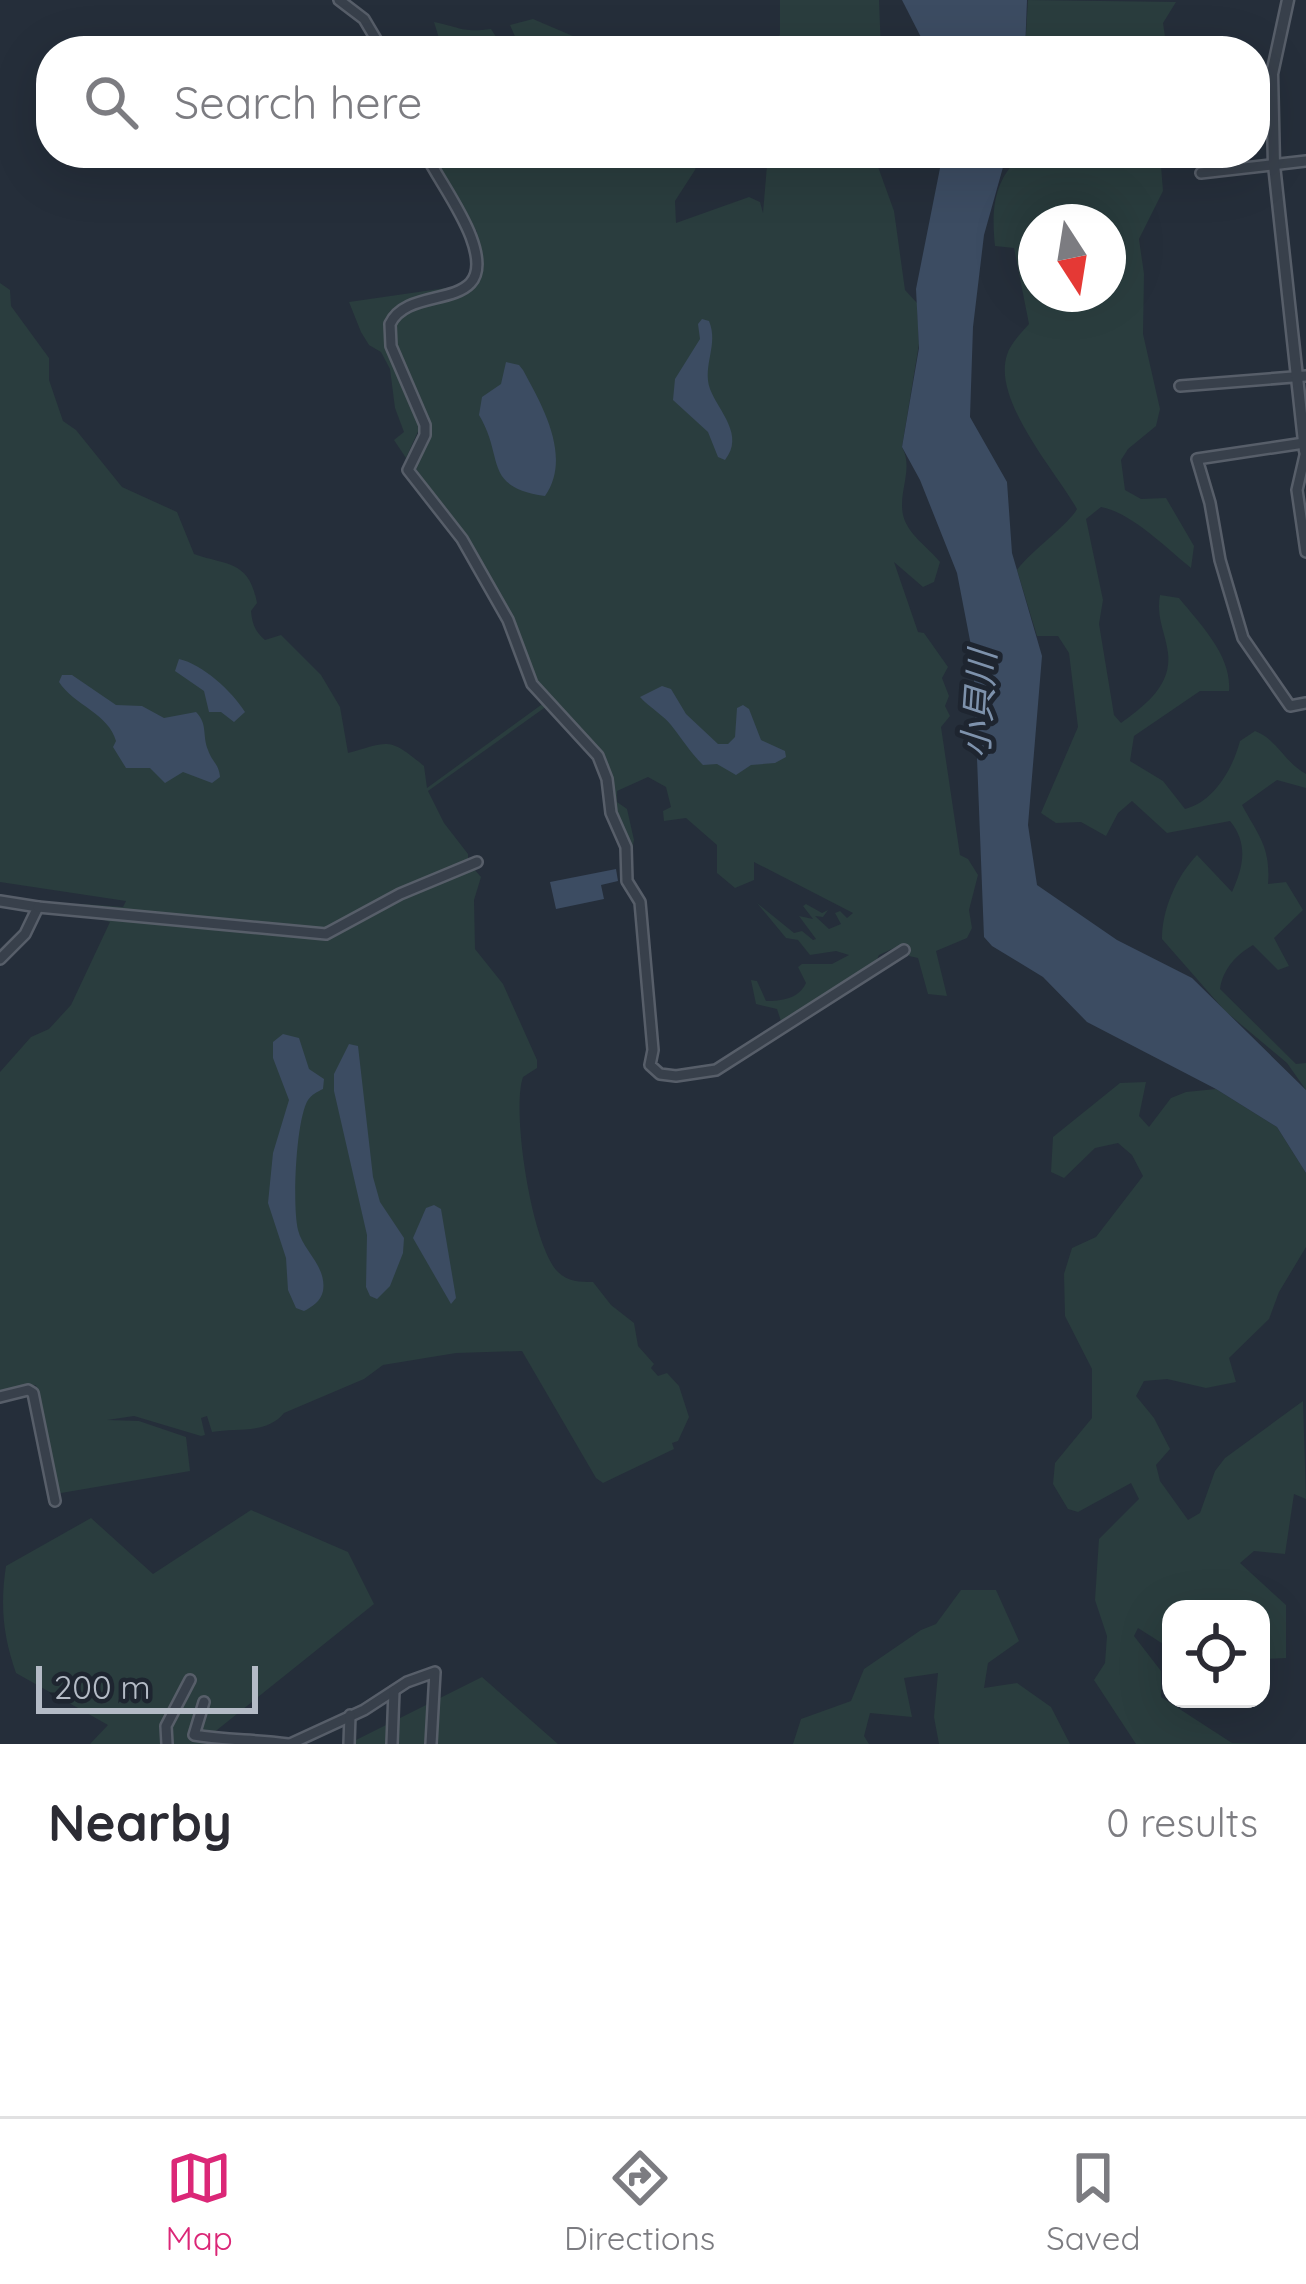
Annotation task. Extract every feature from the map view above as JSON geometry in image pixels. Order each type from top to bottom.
[{"type":"street","points":[[339,0],[364,20],[374,36]]},
{"type":"street","points":[[1288,0],[1272,74],[1274,165],[1300,377],[1305,448],[1297,490],[1306,552]]},
{"type":"street","points":[[1270,165],[1306,161]]},
{"type":"street","points":[[433,168],[471,238],[474,265],[470,283],[460,292],[405,305],[390,324],[391,346],[425,425],[408,470],[462,539],[514,632],[532,684],[603,766],[608,805],[626,847],[628,881],[640,902],[653,1050],[650,1065],[660,1074],[676,1076],[716,1070],[904,950]]},
{"type":"street","points":[[1201,172],[1243,168]]},
{"type":"street","points":[[1180,386],[1300,377]]},
{"type":"street","points":[[1305,448],[1197,459],[1243,638],[1290,706],[1306,703]]},
{"type":"street","points":[[0,901],[326,934],[400,894],[477,862]]},
{"type":"street","points":[[0,959],[25,934],[38,907]]},
{"type":"street","points":[[0,1397],[33,1393],[55,1501]]},
{"type":"street","points":[[204,1702],[194,1735],[239,1743],[256,1739],[289,1744],[435,1672],[431,1744]]},
{"type":"street","points":[[167,1744],[166,1726],[190,1680]]},
{"type":"street","points":[[392,1744],[394,1691]]},
{"type":"street","points":[[349,1744],[350,1715]]},
{"type":"shaded area","points":[[780,0],[879,0],[880,36],[780,34]]},
{"type":"shaded area","points":[[1028,0],[1176,2],[1163,23],[1165,36],[1026,36]]},
{"type":"shaded area","points":[[533,19],[573,36],[515,36],[510,25]]},
{"type":"shaded area","points":[[434,22],[467,30],[491,29],[496,36],[438,36]]},
{"type":"shaded area","points":[[437,168],[696,168],[675,201],[676,223],[749,197],[760,202],[763,213],[767,168],[878,168],[894,211],[905,290],[917,303],[919,344],[902,447],[907,464],[903,515],[914,535],[940,562],[934,582],[923,587],[894,562],[918,632],[924,633],[948,667],[942,678],[950,716],[941,727],[960,855],[978,875],[969,910],[972,928],[967,938],[936,951],[947,996],[928,994],[918,958],[909,956],[905,943],[879,955],[772,1031],[781,1021],[777,1009],[756,1004],[751,980],[757,981],[766,1001],[783,1000],[799,993],[806,983],[798,967],[802,964],[832,964],[849,955],[836,951],[810,955],[798,940],[786,938],[757,903],[794,933],[802,931],[813,940],[799,916],[813,919],[803,906],[822,913],[828,910],[823,917],[815,916],[829,929],[841,924],[835,913],[840,911],[847,918],[853,913],[754,862],[754,880],[735,888],[717,873],[717,845],[686,818],[664,821],[663,811],[671,807],[666,787],[648,777],[617,791],[617,802],[627,809],[634,840],[630,860],[628,837],[612,804],[608,767],[554,701],[428,791],[444,823],[468,854],[468,860],[451,866],[455,874],[474,869],[481,877],[474,900],[475,949],[503,984],[537,1060],[537,1068],[523,1077],[520,1118],[526,1178],[540,1235],[558,1272],[570,1280],[593,1282],[634,1323],[638,1346],[654,1364],[651,1368],[658,1376],[667,1373],[679,1386],[689,1417],[678,1441],[672,1443],[674,1449],[603,1483],[522,1351],[456,1353],[383,1365],[364,1379],[260,1427],[212,1432],[207,1416],[201,1418],[205,1435],[201,1436],[134,1416],[107,1420],[139,1421],[186,1437],[190,1471],[61,1493],[56,1491],[36,1385],[0,1394],[0,1072],[31,1037],[49,1029],[71,1005],[110,922],[92,916],[82,904],[123,907],[126,901],[0,882],[0,283],[10,290],[11,306],[49,358],[49,380],[63,421],[76,430],[122,487],[177,512],[194,554],[243,572],[257,603],[251,611],[256,630],[265,640],[281,635],[321,675],[340,707],[348,753],[381,744],[395,746],[424,766],[427,788],[552,697],[534,678],[514,619],[467,538],[416,469],[430,423],[398,354],[396,326],[401,313],[453,297],[469,285],[477,231],[467,225]]},
{"type":"shaded area","points":[[1010,168],[1161,168],[1163,191],[1139,239],[1143,334],[1160,409],[1156,426],[1121,460],[1125,490],[1141,499],[1166,498],[1194,546],[1191,568],[1148,532],[1101,507],[1086,519],[1103,600],[1099,624],[1114,715],[1121,723],[1155,694],[1166,675],[1168,653],[1160,595],[1179,598],[1220,653],[1229,691],[1200,691],[1134,736],[1130,761],[1163,781],[1185,809],[1213,792],[1233,762],[1240,741],[1255,731],[1306,774],[1306,788],[1277,780],[1242,805],[1265,851],[1268,884],[1286,882],[1303,910],[1274,938],[1289,966],[1278,970],[1253,945],[1231,963],[1220,989],[1296,1064],[1306,1063],[1306,1090],[1287,1063],[1225,1011],[1162,939],[1172,894],[1197,855],[1232,892],[1242,856],[1240,838],[1230,821],[1167,833],[1132,801],[1118,813],[1106,836],[1081,822],[1056,823],[1041,813],[1078,727],[1069,653],[1058,636],[1037,636],[1017,570],[1077,509],[1017,414],[1005,373],[1008,351],[1029,324],[1027,312],[1126,312],[1126,204],[1018,204],[1018,268],[1014,248],[995,246],[1001,184]]},
{"type":"shaded area","points":[[460,286],[407,301],[390,311],[385,341],[420,427],[406,458],[394,440],[404,432],[390,369],[361,332],[349,302]]},
{"type":"shaded area","points":[[1146,1082],[1139,1116],[1149,1127],[1171,1098],[1216,1089],[1277,1127],[1306,1173],[1306,1247],[1269,1319],[1229,1358],[1236,1382],[1206,1388],[1167,1379],[1144,1381],[1136,1396],[1170,1449],[1156,1465],[1160,1481],[1188,1520],[1200,1513],[1215,1471],[1225,1458],[1303,1401],[1306,1499],[1294,1494],[1285,1554],[1254,1551],[1240,1563],[1286,1605],[1286,1658],[1270,1659],[1270,1600],[1162,1600],[1162,1643],[1138,1628],[1134,1636],[1161,1671],[1162,1708],[1178,1708],[1232,1743],[1264,1744],[1136,1744],[1094,1680],[1105,1663],[1107,1636],[1095,1600],[1099,1539],[1139,1499],[1131,1483],[1078,1512],[1068,1509],[1053,1484],[1055,1463],[1092,1418],[1092,1369],[1065,1316],[1064,1274],[1072,1248],[1096,1237],[1143,1176],[1132,1155],[1118,1143],[1095,1148],[1064,1178],[1051,1172],[1053,1137],[1120,1083]]},
{"type":"shaded area","points":[[251,1510],[348,1552],[374,1604],[212,1734],[223,1744],[90,1744],[108,1725],[16,1673],[4,1620],[6,1566],[91,1518],[153,1574]]},
{"type":"shaded area","points":[[961,1590],[996,1590],[1019,1641],[988,1663],[984,1688],[1017,1683],[1051,1707],[1070,1744],[939,1744],[934,1717],[938,1673],[904,1678],[912,1717],[870,1713],[864,1736],[869,1744],[793,1744],[801,1719],[851,1701],[864,1669],[936,1624]]},
{"type":"shaded area","points":[[482,1677],[558,1744],[348,1744]]},
{"type":"water","points":[[902,0],[1027,0],[1026,36],[920,36]]},
{"type":"water","name":"小貝川","points":[[940,168],[1003,168],[984,235],[973,327],[970,417],[1007,482],[1012,553],[1042,656],[1028,825],[1037,885],[1117,940],[1192,978],[1306,1090],[1306,1173],[1277,1127],[1216,1089],[1087,1022],[1043,977],[984,937],[973,656],[957,573],[902,447],[919,348],[916,289]]},
{"type":"water","points":[[702,319],[709,321],[712,330],[710,389],[731,433],[725,460],[718,457],[708,432],[673,400],[675,379],[700,339]]},
{"type":"water","points":[[506,362],[523,370],[552,432],[556,465],[545,496],[525,492],[503,478],[479,415],[482,397],[501,384]]},
{"type":"water","points":[[179,659],[216,679],[245,712],[234,722],[221,712],[209,712],[204,691],[175,671]]},
{"type":"water","points":[[62,675],[72,675],[116,705],[142,706],[164,718],[196,712],[220,777],[212,783],[183,772],[165,783],[150,768],[126,768],[113,747],[112,732],[65,690],[59,682]]},
{"type":"water","points":[[662,686],[671,689],[686,714],[718,744],[728,744],[735,737],[737,708],[743,705],[761,740],[785,751],[786,757],[751,765],[736,775],[717,764],[703,765],[668,721],[640,697]]},
{"type":"water","points":[[616,869],[618,881],[601,885],[604,899],[556,909],[550,882]]},
{"type":"water","points":[[283,1034],[299,1038],[309,1069],[324,1079],[323,1089],[310,1098],[304,1110],[296,1163],[298,1230],[323,1282],[320,1298],[304,1311],[296,1308],[288,1290],[286,1258],[268,1203],[273,1153],[289,1100],[273,1058],[273,1042]]},
{"type":"water","points":[[349,1044],[358,1046],[380,1202],[404,1238],[390,1286],[377,1299],[366,1287],[367,1235],[334,1091],[334,1074]]},
{"type":"water","points":[[426,1208],[441,1209],[456,1298],[451,1304],[413,1238]]}]
